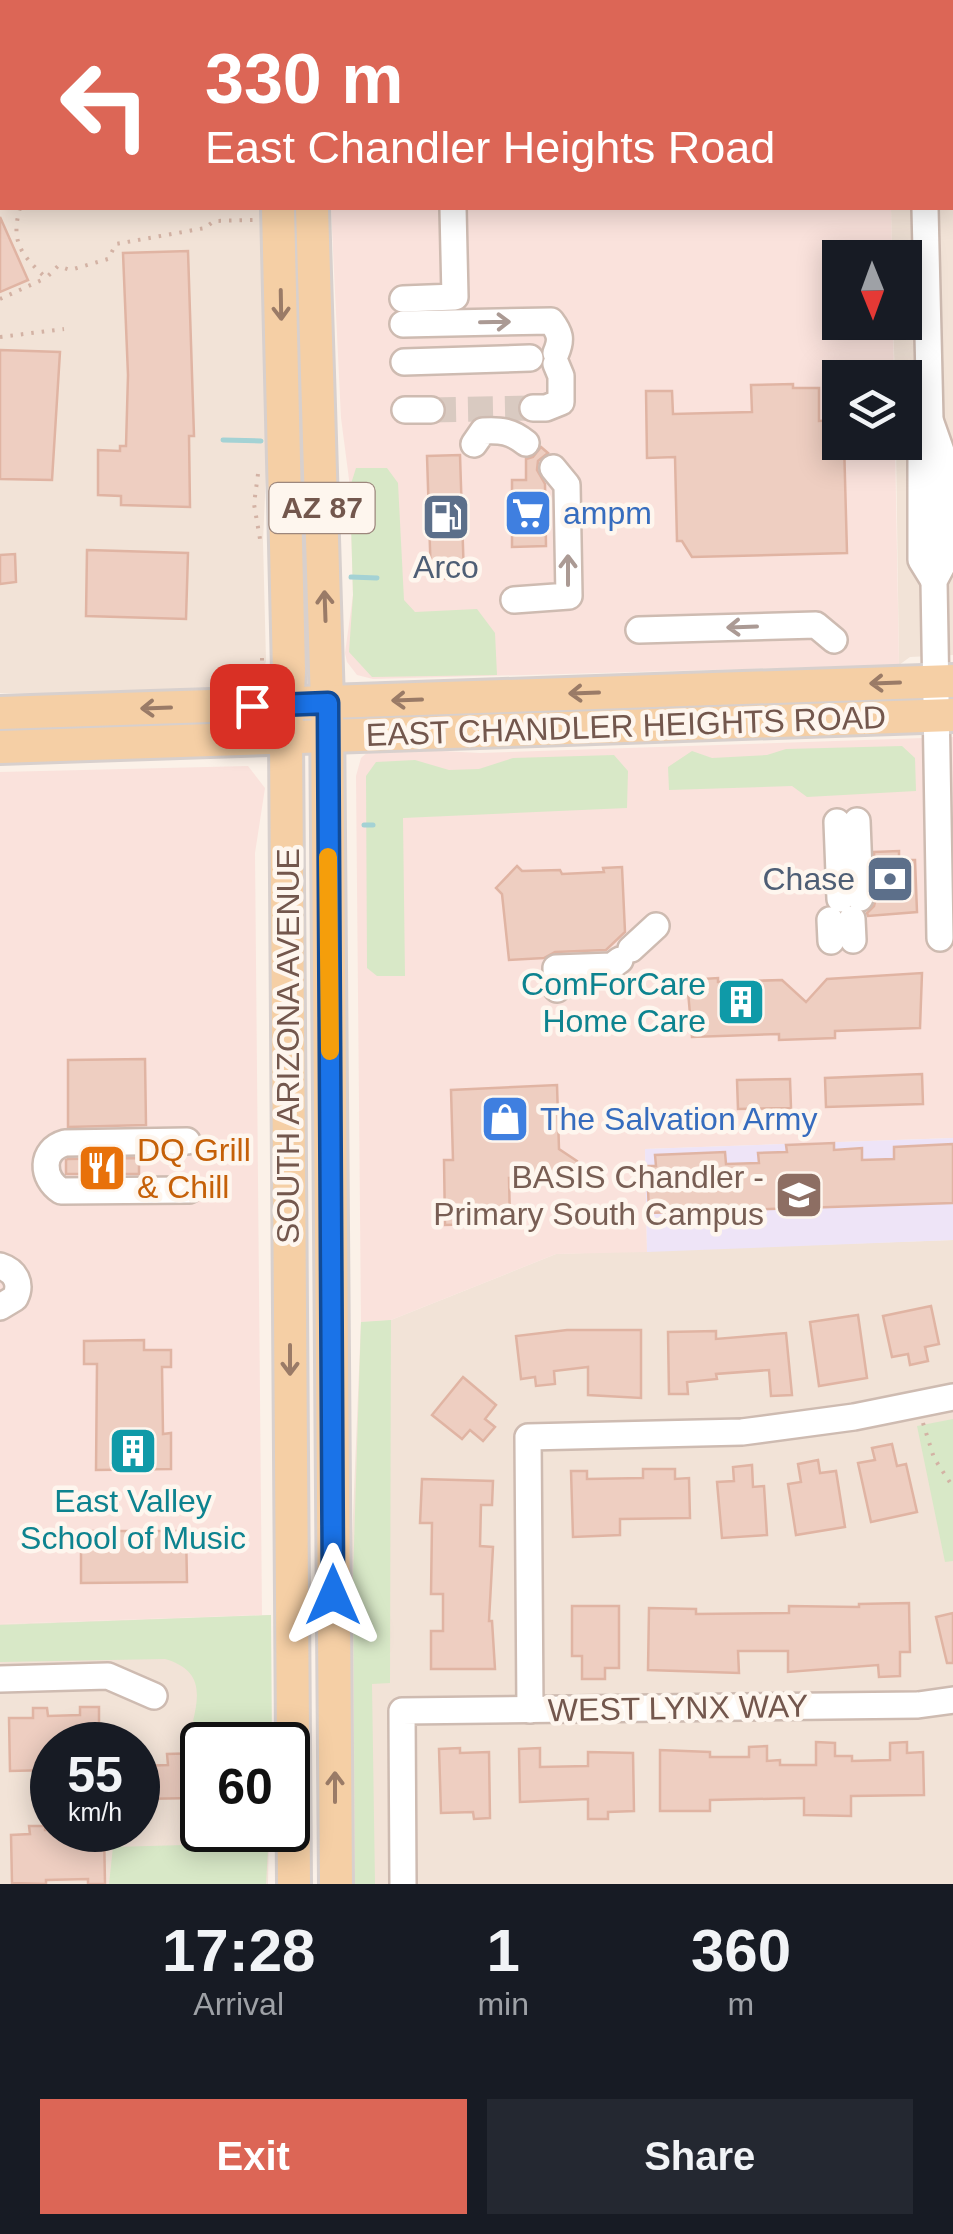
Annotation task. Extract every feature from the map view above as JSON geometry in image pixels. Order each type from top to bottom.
[{"type":"main road","name":"SOUTH ARIZONA AVENUE","points":[[312,210],[327,719],[336,1884]]},
{"type":"main road","name":"SOUTH ARIZONA AVENUE","points":[[266,214],[287,721],[294,1884]]},
{"type":"main road","name":"EAST CHANDLER HEIGHTS ROAD","points":[[836,702],[944,681]]},
{"type":"main road","name":"EAST CHANDLER HEIGHTS ROAD","points":[[0,747],[327,719],[836,702],[944,715]]},
{"type":"main road","name":"EAST CHANDLER HEIGHTS ROAD","points":[[0,712],[287,721]]},
{"type":"street","points":[[453,210],[456,297],[403,311],[551,321],[560,332],[561,402],[533,408]]},
{"type":"street","points":[[925,210],[930,420],[942,454],[921,560],[934,581],[944,681],[940,938]]},
{"type":"street","points":[[404,362],[530,358]]},
{"type":"street","points":[[405,410],[432,410]]},
{"type":"street","points":[[474,444],[483,431],[502,430],[514,433],[526,443]]},
{"type":"street","points":[[514,600],[568,596],[568,485],[553,468]]},
{"type":"street","points":[[638,630],[816,625],[834,640]]},
{"type":"street","points":[[842,825],[846,919]]},
{"type":"street","points":[[557,989],[556,968],[612,966],[656,926]]},
{"type":"street","points":[[187,1141],[65,1143],[54,1146],[47,1154],[46,1175],[61,1192],[189,1190]]},
{"type":"street","points":[[0,1266],[13,1273],[18,1285],[15,1298],[0,1307]]},
{"type":"street","points":[[530,1710],[528,1436],[742,1432],[854,1417],[953,1397]]},
{"type":"street","points":[[0,1679],[108,1676],[154,1696]]},
{"type":"street","name":"WEST LYNX WAY","points":[[403,1884],[402,1711],[918,1705],[953,1700]]},
{"type":"path","points":[[20,210],[17,236],[21,254],[46,278]]},
{"type":"path","points":[[0,298],[46,278],[58,266],[70,270],[108,259],[116,244],[205,228],[214,221],[266,214]]},
{"type":"path","points":[[0,336],[64,329]]},
{"type":"path","points":[[259,469],[254,504],[261,542]]},
{"type":"path","points":[[262,654],[262,673]]},
{"type":"path","points":[[919,1404],[934,1458],[953,1487]]},
{"type":"shaded area","points":[[0,210],[260,210],[265,237],[269,406],[263,541],[266,661],[261,679],[249,689],[85,695],[0,693]]},
{"type":"shaded area","points":[[331,210],[891,210],[892,240],[822,240],[822,340],[893,340],[894,360],[822,360],[822,460],[895,460],[899,665],[373,679],[357,675],[345,653],[353,595],[350,487],[341,418]]},
{"type":"shaded area","points":[[891,210],[953,210],[953,655],[910,657],[899,665],[896,460],[922,460],[922,360],[894,360],[894,340],[922,340],[922,240],[892,240]]},
{"type":"shaded area","points":[[953,737],[953,1138],[645,1149],[647,1252],[556,1254],[391,1320],[361,1322],[356,776],[361,758],[370,750],[385,748],[480,753]]},
{"type":"shaded area","points":[[248,766],[265,788],[255,853],[262,1615],[0,1624],[0,772]]},
{"type":"shaded area","name":"BASIS Chandler - Primary South Campus","points":[[953,1138],[953,1240],[647,1252],[645,1149]]},
{"type":"shaded area","points":[[953,1240],[953,1884],[352,1884],[351,1565],[361,1322],[391,1320],[556,1254]]},
{"type":"shaded area","points":[[271,1615],[270,1722],[180,1722],[180,1852],[269,1852],[268,1884],[0,1884],[0,1624]]},
{"type":"green space","points":[[356,468],[387,468],[398,483],[404,600],[415,612],[477,609],[495,633],[497,675],[372,677],[349,652],[353,595],[350,487]]},
{"type":"green space","points":[[902,746],[915,758],[916,791],[807,797],[792,786],[669,790],[668,767],[692,751],[712,758],[767,755],[786,749]]},
{"type":"green space","points":[[614,755],[628,771],[627,808],[403,818],[405,976],[377,976],[367,968],[366,776],[376,762],[415,760],[449,770],[479,769],[513,758]]},
{"type":"green space","points":[[391,1320],[390,1683],[372,1684],[375,1884],[355,1884],[353,1576],[361,1322]]},
{"type":"green space","points":[[953,1419],[953,1561],[945,1562],[917,1426]]},
{"type":"green space","points":[[271,1615],[272,1722],[194,1722],[195,1682],[185,1668],[165,1659],[0,1662],[0,1625]]},
{"type":"green space","points":[[180,1845],[180,1852],[268,1852],[266,1884],[109,1884],[112,1852],[160,1852],[160,1846]]},
{"type":"building","points":[[0,217],[28,280],[0,292]]},
{"type":"building","points":[[188,251],[194,436],[189,436],[190,507],[121,505],[121,496],[98,495],[98,450],[120,451],[120,446],[126,446],[128,375],[123,253]]},
{"type":"building","points":[[0,350],[60,352],[52,480],[0,479]]},
{"type":"building","points":[[751,385],[819,388],[822,460],[844,460],[847,553],[692,557],[682,541],[677,541],[675,457],[647,458],[646,391],[672,391],[673,414],[752,412]]},
{"type":"building","name":"ampm","points":[[541,447],[548,453],[538,461],[537,470],[545,484],[546,546],[512,547],[512,480],[526,480],[526,459]]},
{"type":"building","name":"Arco","points":[[460,455],[464,578],[431,579],[427,456]]},
{"type":"building","points":[[87,550],[188,553],[186,619],[86,616]]},
{"type":"building","points":[[15,554],[16,582],[0,584],[0,555]]},
{"type":"building","name":"Chase","points":[[899,851],[899,860],[915,860],[917,912],[868,916],[876,898],[874,852]]},
{"type":"building","points":[[517,866],[522,871],[560,870],[562,874],[622,867],[625,932],[606,950],[555,952],[544,958],[509,960],[502,894],[496,888]]},
{"type":"building","points":[[922,973],[920,1028],[835,1031],[835,1038],[779,1040],[779,1034],[692,1037],[687,980],[782,980],[806,1002],[827,979]]},
{"type":"building","points":[[145,1059],[146,1125],[68,1127],[68,1060]]},
{"type":"building","points":[[922,1074],[923,1104],[826,1107],[825,1078]]},
{"type":"building","points":[[790,1079],[791,1108],[738,1109],[737,1080]]},
{"type":"building","name":"The Salvation Army","points":[[557,1085],[559,1149],[577,1161],[573,1176],[509,1178],[510,1223],[445,1225],[444,1160],[453,1160],[451,1090]]},
{"type":"building","points":[[834,1143],[834,1150],[862,1148],[862,1160],[894,1159],[894,1147],[953,1144],[953,1203],[649,1213],[647,1166],[656,1166],[655,1155],[725,1152],[726,1164],[759,1163],[758,1153],[787,1152],[786,1145]]},
{"type":"building","points":[[139,1158],[139,1174],[66,1174],[68,1159]]},
{"type":"building","points":[[931,1306],[939,1344],[925,1347],[928,1361],[910,1365],[908,1354],[892,1357],[883,1316]]},
{"type":"building","points":[[858,1315],[867,1378],[819,1386],[810,1322]]},
{"type":"building","points":[[567,1330],[641,1330],[641,1398],[588,1395],[588,1367],[554,1371],[555,1384],[536,1386],[535,1377],[521,1379],[516,1336]]},
{"type":"building","points":[[716,1331],[716,1339],[786,1333],[792,1395],[771,1396],[769,1370],[716,1374],[717,1379],[687,1382],[688,1394],[669,1394],[668,1332]]},
{"type":"building","points":[[144,1340],[144,1350],[171,1350],[171,1367],[162,1367],[163,1434],[171,1433],[171,1469],[96,1470],[97,1364],[84,1364],[84,1341]]},
{"type":"building","points":[[463,1377],[496,1405],[485,1419],[495,1427],[483,1441],[470,1430],[462,1439],[432,1415]]},
{"type":"building","points":[[892,1444],[897,1466],[906,1464],[917,1512],[871,1522],[858,1463],[875,1460],[872,1448]]},
{"type":"building","points":[[818,1460],[820,1473],[836,1471],[845,1527],[796,1535],[788,1484],[801,1482],[798,1464]]},
{"type":"building","points":[[752,1465],[753,1487],[764,1486],[767,1535],[722,1538],[717,1482],[734,1481],[733,1467]]},
{"type":"building","points":[[643,1469],[675,1469],[675,1479],[689,1478],[690,1518],[620,1519],[620,1535],[573,1537],[571,1471],[587,1471],[587,1479],[643,1478]]},
{"type":"building","points":[[422,1479],[493,1481],[492,1505],[481,1505],[480,1546],[493,1547],[489,1621],[495,1669],[431,1669],[431,1631],[443,1631],[443,1594],[431,1594],[432,1523],[420,1523]]},
{"type":"building","points":[[81,1531],[186,1531],[187,1582],[81,1583]]},
{"type":"building","points":[[909,1603],[910,1652],[900,1652],[900,1676],[879,1677],[878,1665],[788,1672],[788,1651],[738,1651],[739,1673],[648,1670],[649,1608],[696,1609],[696,1614],[789,1613],[789,1606]]},
{"type":"building","points":[[572,1606],[619,1606],[619,1668],[605,1668],[605,1679],[582,1679],[582,1656],[572,1656]]},
{"type":"building","points":[[953,1613],[953,1663],[947,1663],[936,1617]]},
{"type":"building","points":[[80,1707],[99,1707],[99,1722],[30,1722],[30,1770],[10,1771],[9,1718],[33,1718],[33,1708],[47,1708],[48,1716],[80,1715]]},
{"type":"building","points":[[816,1742],[835,1743],[835,1756],[852,1756],[852,1761],[890,1760],[890,1743],[907,1742],[907,1753],[923,1752],[924,1795],[851,1796],[851,1816],[804,1815],[804,1798],[710,1800],[710,1811],[660,1811],[660,1750],[710,1752],[710,1757],[749,1757],[749,1747],[767,1746],[767,1761],[816,1765]]},
{"type":"building","points":[[460,1748],[460,1753],[489,1752],[490,1818],[474,1819],[473,1812],[441,1813],[439,1749]]},
{"type":"building","points":[[540,1748],[540,1767],[588,1766],[588,1752],[633,1753],[634,1811],[608,1812],[608,1819],[588,1819],[588,1799],[520,1802],[519,1749]]},
{"type":"building","points":[[167,1754],[180,1754],[180,1798],[160,1799],[160,1765],[168,1765]]},
{"type":"building","points":[[30,1834],[30,1852],[104,1852],[105,1884],[88,1884],[88,1879],[12,1883],[11,1835]]},
{"type":"waterway","points":[[223,440],[261,441]]},
{"type":"waterway","points":[[351,577],[377,578]]},
{"type":"waterway","points":[[364,825],[373,825]]},
{"type":"tunnel","points":[[431,410],[533,408]]},
{"type":"slow traffic","points":[[328,857],[330,1051]]},
{"type":"place","name":"ampm","points":[[528,513]]},
{"type":"place","name":"Arco","points":[[446,517]]},
{"type":"place","name":"Chase","points":[[890,879]]},
{"type":"place","name":"ComForCare Home Care","points":[[741,1002]]},
{"type":"place","name":"The Salvation Army","points":[[505,1119]]},
{"type":"place","name":"DQ Grill & Chill","points":[[102,1168]]},
{"type":"place","name":"BASIS Chandler - Primary South Campus","points":[[799,1195]]},
{"type":"place","name":"East Valley School of Music","points":[[133,1451]]},
{"type":"route","points":[[252,706],[328,703],[333,1595]]}]
